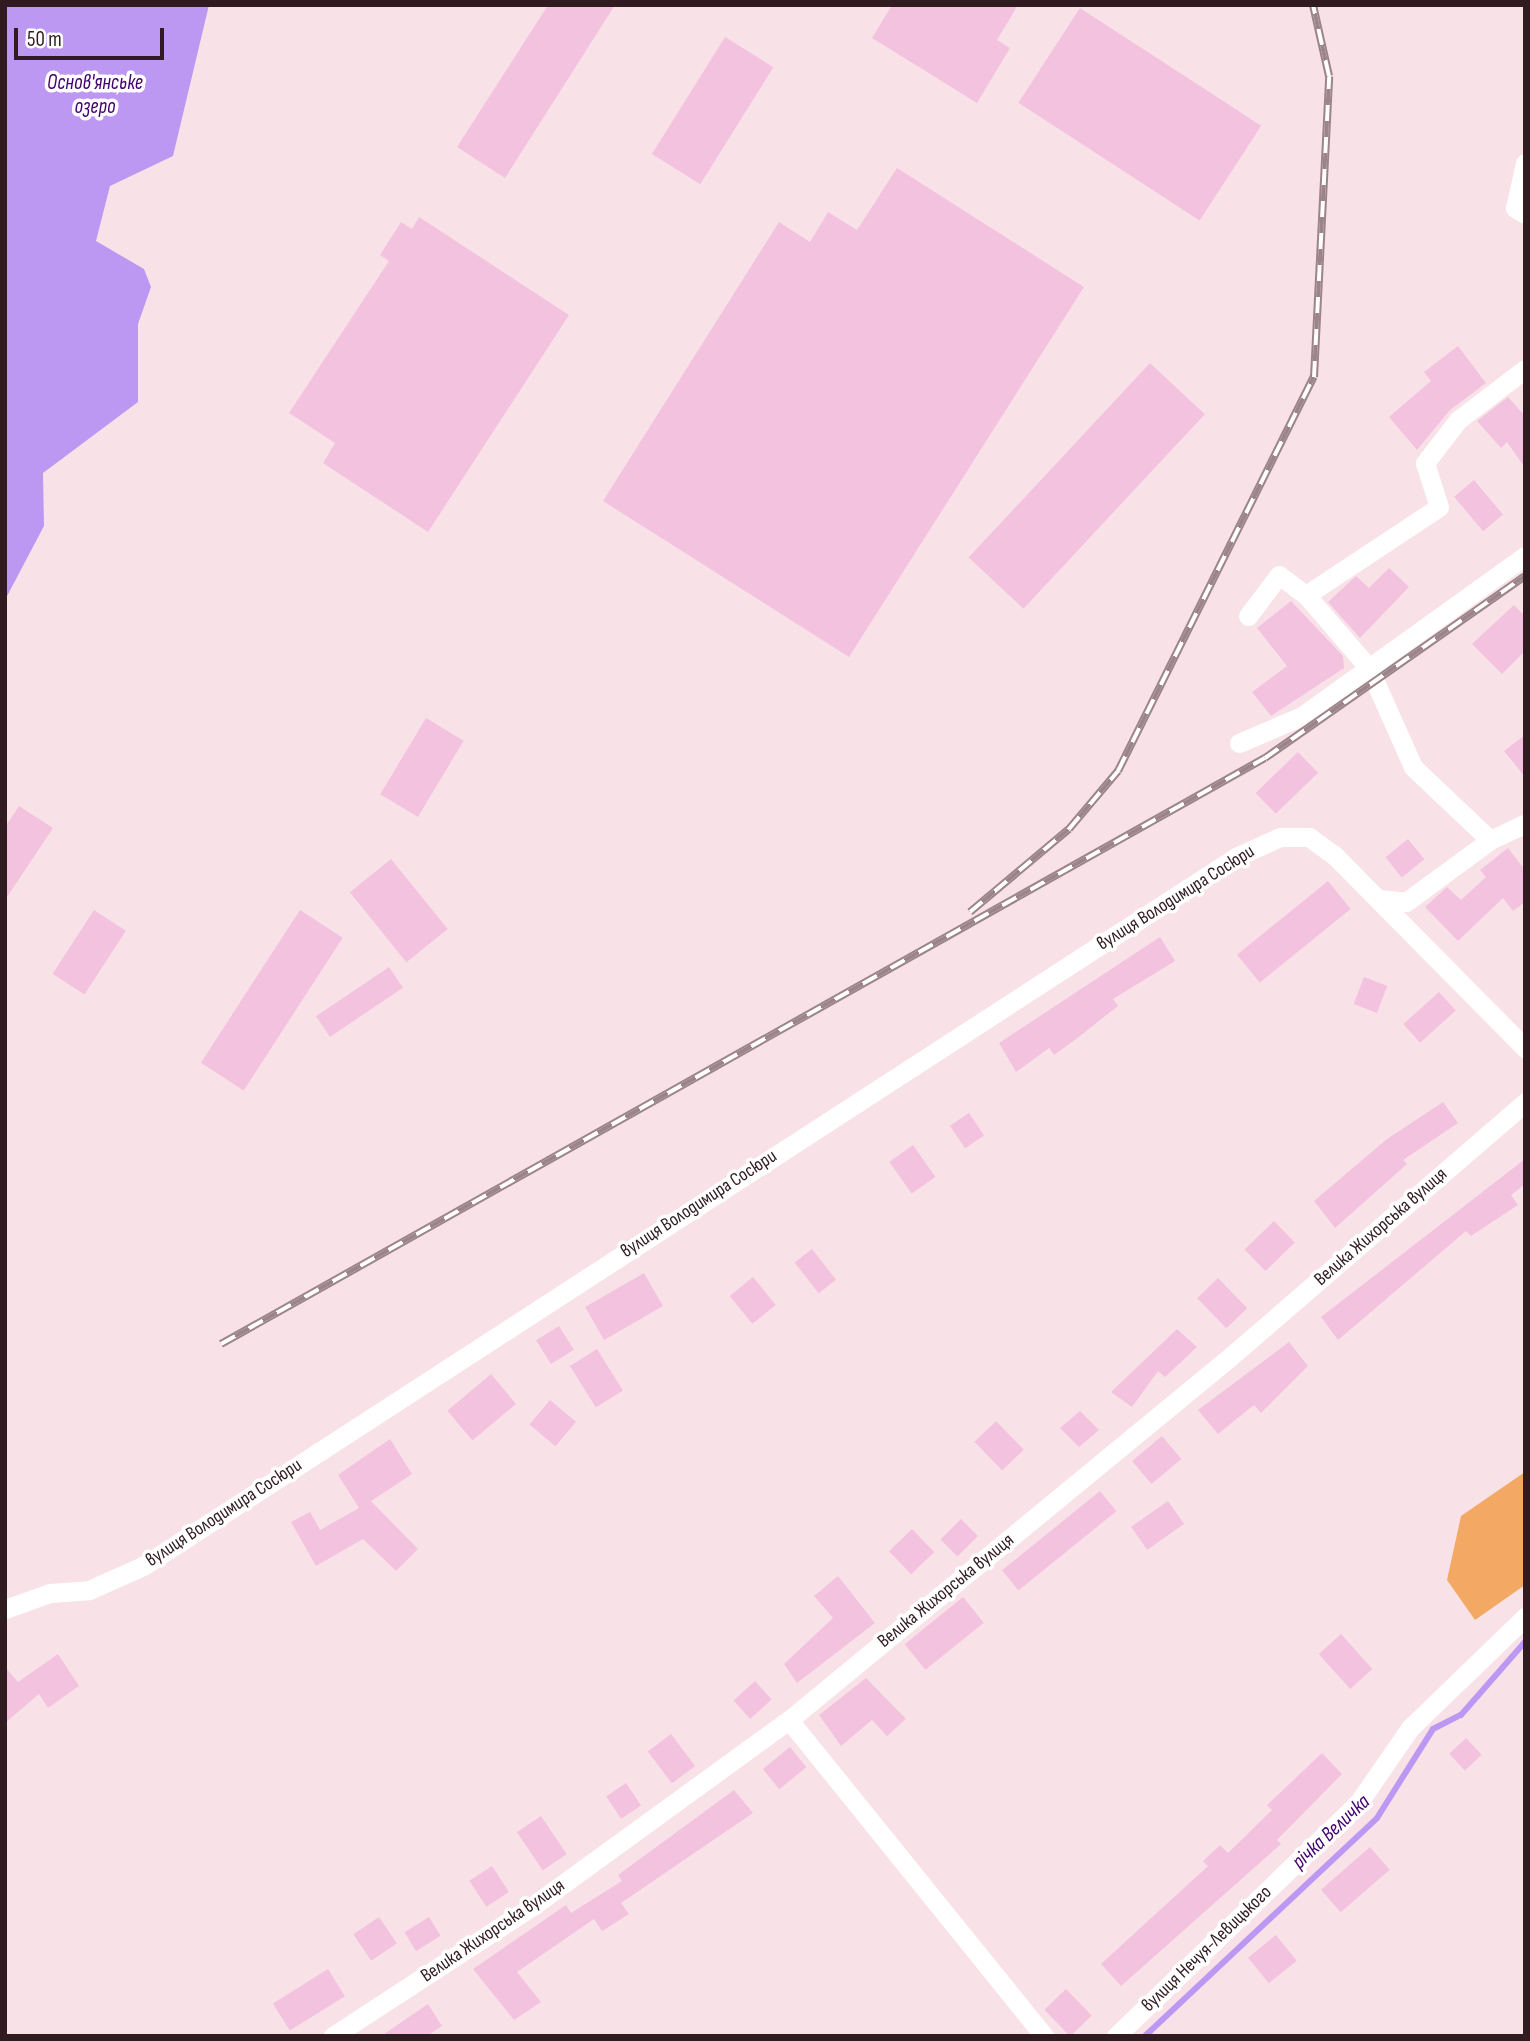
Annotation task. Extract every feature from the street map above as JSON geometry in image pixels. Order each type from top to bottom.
[{"type":"street","points":[[1520,211],[1525,163]]},
{"type":"street","points":[[1306,595],[1439,507],[1424,463],[1458,420],[1525,369]]},
{"type":"street","points":[[1239,743],[1302,716],[1525,556]]},
{"type":"street","points":[[1248,616],[1279,575],[1306,595],[1369,668],[1413,767],[1490,840]]},
{"type":"street","points":[[1379,899],[1406,902],[1490,840],[1525,824]]},
{"type":"street","name":"вулиця Володимира Сосюри","points":[[5,1609],[50,1593],[89,1590],[143,1566],[1236,857],[1280,837],[1309,837],[1379,899]]},
{"type":"street","points":[[1379,899],[1525,1048]]},
{"type":"street","name":"Велика Жихорська вулиця","points":[[334,2036],[534,1905],[789,1720],[1230,1357],[1525,1102]]},
{"type":"street","name":"вулиця Нечуя-Левицького","points":[[1116,2036],[1359,1802],[1410,1728],[1525,1617]]},
{"type":"street","points":[[789,1720],[1044,2036]]},
{"type":"shaded area","points":[[1525,1472],[1525,1585],[1475,1620],[1447,1580],[1461,1516]]},
{"type":"water","name":"Основ'янське озеро","points":[[5,5],[209,5],[173,156],[110,186],[96,241],[144,269],[151,287],[138,324],[138,402],[43,473],[44,526],[5,600]]},
{"type":"building","points":[[548,5],[615,5],[505,178],[457,147]]},
{"type":"building","points":[[892,5],[1018,5],[997,40],[1010,48],[977,103],[872,38]]},
{"type":"building","points":[[1080,8],[1261,126],[1200,220],[1018,103]]},
{"type":"building","points":[[725,37],[773,67],[700,184],[652,154]]},
{"type":"building","points":[[897,168],[1084,287],[849,657],[603,501],[779,222],[810,242],[828,212],[857,230]]},
{"type":"building","points":[[419,217],[569,315],[428,532],[323,463],[335,443],[289,413],[389,261],[380,255],[401,222],[412,229]]},
{"type":"building","points":[[1458,346],[1486,383],[1450,410],[1417,450],[1389,417],[1431,381],[1424,372]]},
{"type":"building","points":[[1150,363],[1205,414],[1023,609],[969,558]]},
{"type":"building","points":[[1508,397],[1525,416],[1525,468],[1507,442],[1501,448],[1477,421]]},
{"type":"building","points":[[1474,480],[1503,514],[1483,531],[1454,497]]},
{"type":"building","points":[[1389,568],[1409,587],[1360,638],[1328,602],[1356,576],[1369,588]]},
{"type":"building","points":[[1291,601],[1343,656],[1344,668],[1271,716],[1252,692],[1287,666],[1257,628]]},
{"type":"building","points":[[1514,605],[1525,616],[1525,651],[1502,674],[1472,644]]},
{"type":"building","points":[[426,718],[464,741],[418,817],[380,794]]},
{"type":"building","points":[[1525,735],[1525,777],[1504,751]]},
{"type":"building","points":[[1298,752],[1318,773],[1276,814],[1256,793]]},
{"type":"building","points":[[19,806],[53,828],[5,900],[5,827]]},
{"type":"building","points":[[1408,839],[1424,859],[1402,877],[1385,857]]},
{"type":"building","points":[[1508,848],[1525,870],[1525,902],[1513,911],[1503,898],[1458,941],[1425,907],[1447,887],[1461,900],[1486,877],[1480,870]]},
{"type":"building","points":[[391,859],[448,929],[406,962],[350,892]]},
{"type":"building","points":[[1328,881],[1351,909],[1260,983],[1237,955]]},
{"type":"building","points":[[94,910],[126,931],[84,994],[53,974]]},
{"type":"building","points":[[300,910],[343,938],[244,1090],[201,1063]]},
{"type":"building","points":[[1160,937],[1175,961],[1113,999],[1118,1006],[1054,1055],[1049,1048],[1016,1072],[999,1043]]},
{"type":"building","points":[[389,967],[403,988],[330,1037],[316,1016]]},
{"type":"building","points":[[1364,977],[1387,986],[1377,1013],[1354,1004]]},
{"type":"building","points":[[1439,992],[1456,1011],[1420,1043],[1403,1024]]},
{"type":"building","points":[[1443,1102],[1458,1123],[1403,1160],[1407,1164],[1335,1228],[1314,1201],[1387,1139]]},
{"type":"building","points":[[969,1113],[984,1135],[965,1148],[950,1126]]},
{"type":"building","points":[[913,1145],[935,1177],[912,1194],[889,1162]]},
{"type":"building","points":[[1525,1159],[1525,1184],[1511,1195],[1518,1205],[1471,1236],[1466,1231],[1338,1340],[1321,1317]]},
{"type":"building","points":[[1274,1221],[1295,1243],[1265,1271],[1245,1249]]},
{"type":"building","points":[[812,1249],[836,1280],[819,1293],[795,1263]]},
{"type":"building","points":[[644,1273],[663,1306],[604,1340],[585,1307]]},
{"type":"building","points":[[753,1277],[776,1305],[752,1324],[730,1296]]},
{"type":"building","points":[[1218,1278],[1247,1308],[1226,1328],[1197,1298]]},
{"type":"building","points":[[559,1326],[574,1350],[551,1364],[536,1340]]},
{"type":"building","points":[[1177,1329],[1197,1347],[1165,1377],[1158,1371],[1132,1407],[1111,1392]]},
{"type":"building","points":[[1289,1342],[1308,1366],[1261,1413],[1254,1405],[1218,1434],[1198,1410]]},
{"type":"building","points":[[597,1349],[623,1391],[596,1408],[570,1366]]},
{"type":"building","points":[[491,1374],[516,1404],[472,1441],[447,1411]]},
{"type":"building","points":[[550,1400],[576,1422],[555,1446],[529,1425]]},
{"type":"building","points":[[1080,1411],[1099,1430],[1079,1447],[1060,1428]]},
{"type":"building","points":[[996,1421],[1024,1450],[1002,1471],[974,1442]]},
{"type":"building","points":[[1162,1436],[1181,1459],[1151,1484],[1132,1461]]},
{"type":"building","points":[[390,1439],[412,1474],[371,1501],[418,1549],[396,1571],[363,1539],[316,1566],[291,1522],[310,1512],[320,1530],[359,1508],[338,1475]]},
{"type":"building","points":[[1100,1491],[1116,1511],[1018,1591],[1002,1570]]},
{"type":"building","points":[[1168,1501],[1184,1524],[1147,1550],[1131,1527]]},
{"type":"building","points":[[961,1519],[978,1536],[957,1556],[940,1540]]},
{"type":"building","points":[[912,1529],[934,1552],[911,1574],[889,1551]]},
{"type":"building","points":[[838,1576],[875,1623],[797,1683],[784,1664],[833,1618],[814,1596]]},
{"type":"building","points":[[963,1597],[984,1623],[925,1670],[905,1644]]},
{"type":"building","points":[[1341,1634],[1372,1669],[1350,1689],[1319,1654]]},
{"type":"building","points":[[58,1654],[79,1686],[48,1708],[39,1694],[5,1723],[5,1667],[18,1682]]},
{"type":"building","points":[[866,1678],[906,1719],[887,1736],[872,1720],[841,1746],[819,1715]]},
{"type":"building","points":[[755,1681],[772,1700],[750,1719],[733,1700]]},
{"type":"building","points":[[671,1734],[695,1766],[672,1783],[648,1751]]},
{"type":"building","points":[[1466,1738],[1482,1755],[1465,1771],[1449,1754]]},
{"type":"building","points":[[790,1747],[806,1767],[779,1789],[763,1769]]},
{"type":"building","points":[[1322,1753],[1342,1774],[1277,1840],[1281,1844],[1121,1986],[1101,1964],[1208,1866],[1203,1861],[1220,1845],[1228,1853],[1272,1810],[1267,1805]]},
{"type":"building","points":[[626,1783],[641,1805],[621,1819],[606,1796]]},
{"type":"building","points":[[734,1790],[753,1813],[621,1903],[629,1914],[602,1931],[594,1919],[517,1972],[541,2002],[514,2020],[473,1969],[566,1905],[571,1913],[622,1881],[618,1875]]},
{"type":"building","points":[[541,1816],[567,1854],[543,1870],[517,1832]]},
{"type":"building","points":[[1370,1847],[1390,1870],[1341,1912],[1321,1890]]},
{"type":"building","points":[[492,1866],[509,1892],[486,1907],[469,1881]]},
{"type":"building","points":[[379,1917],[397,1944],[371,1961],[353,1934]]},
{"type":"building","points":[[429,1917],[441,1936],[416,1951],[404,1932]]},
{"type":"building","points":[[1276,1935],[1297,1961],[1269,1983],[1248,1958]]},
{"type":"building","points":[[328,1969],[345,1996],[290,2031],[273,2003]]},
{"type":"building","points":[[1066,1989],[1092,2016],[1070,2036],[1044,2010]]},
{"type":"building","points":[[428,2004],[442,2026],[427,2036],[381,2036]]},
{"type":"waterway","name":"річка Величка","points":[[1145,2036],[1377,1818],[1433,1729],[1461,1715],[1525,1642]]},
{"type":"railway","points":[[970,912],[1069,829],[1118,771],[1314,377],[1329,76],[1313,5]]},
{"type":"railway","points":[[221,1344],[1265,758],[1525,576]]}]
